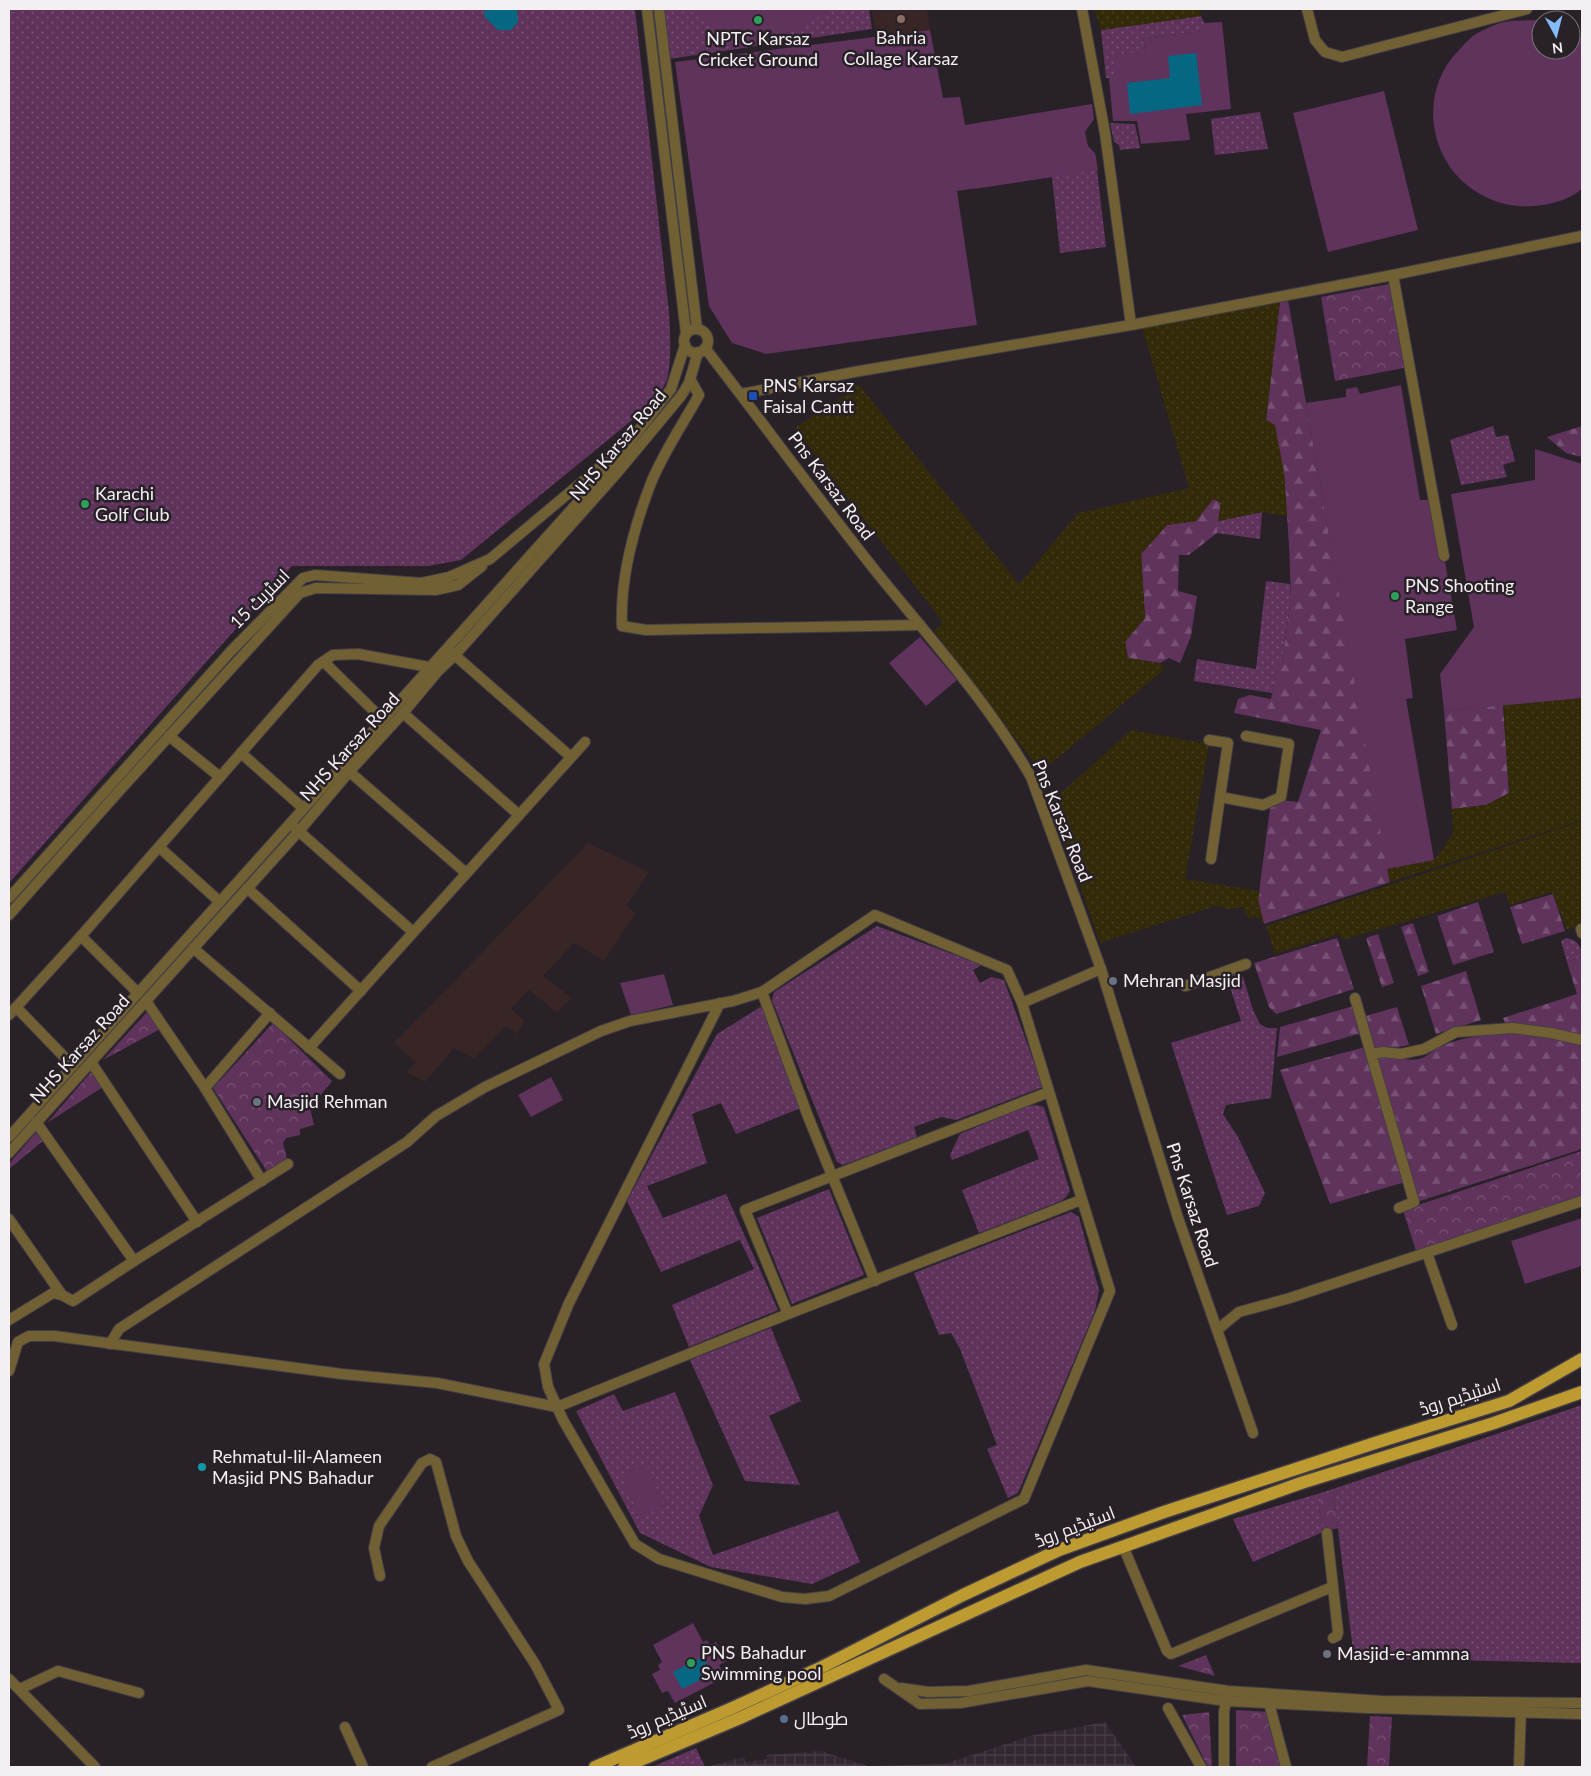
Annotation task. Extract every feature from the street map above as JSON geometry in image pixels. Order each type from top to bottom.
[{"type":"main road","name":"اسٹیڈیم روڈ","points":[[596,1767],[730,1710],[820,1668],[963,1595],[1060,1550],[1182,1506],[1509,1401],[1582,1358]]},
{"type":"main road","points":[[1567,1397],[1582,1388]]},
{"type":"main road","name":"اسٹیڈیم روڈ","points":[[624,1767],[740,1718],[1080,1562],[1301,1483],[1494,1423],[1582,1392]]},
{"type":"street","points":[[647,9],[686,334],[684,341],[690,351],[702,350],[707,344],[704,333],[697,329],[693,329],[686,334]]},
{"type":"street","points":[[659,9],[697,329]]},
{"type":"street","points":[[1082,9],[1105,133],[1131,324]]},
{"type":"street","points":[[1307,9],[1315,40],[1325,52],[1342,57],[1527,9]]},
{"type":"street","points":[[741,394],[1393,275],[1582,236]]},
{"type":"street","points":[[1393,275],[1444,556]]},
{"type":"street","name":"NHS Karsaz Road","points":[[9,1135],[136,995],[193,948],[303,808],[401,716],[439,670],[455,655],[568,520],[671,389],[685,345]]},
{"type":"street","name":"Pns Karsaz Road","points":[[702,350],[741,394],[844,531],[979,700],[1015,750],[1031,777],[1101,969],[1178,1218],[1253,1432]]},
{"type":"street","name":"NHS Karsaz Road","points":[[9,1153],[144,1004],[167,969],[220,902],[247,888],[299,831],[386,715],[446,648],[568,520],[617,473],[681,396],[702,350]]},
{"type":"street","points":[[690,379],[699,395],[652,482],[631,545],[621,607],[622,626],[655,630],[920,625]]},
{"type":"street","name":"اسٹریٹ 15","points":[[9,898],[231,652],[303,578],[315,575],[421,582],[449,577],[490,558],[630,443]]},
{"type":"street","points":[[9,915],[169,736],[304,591],[316,588],[436,590],[458,585],[490,558]]},
{"type":"street","points":[[446,648],[571,757]]},
{"type":"street","points":[[9,1015],[81,936],[318,665],[334,656],[358,654],[429,667]]},
{"type":"street","points":[[324,662],[386,715],[401,716],[519,815]]},
{"type":"street","points":[[169,736],[220,777]]},
{"type":"street","points":[[1220,797],[1263,805],[1281,797],[1289,744],[1246,736]]},
{"type":"street","points":[[1209,740],[1228,743],[1211,859]]},
{"type":"street","points":[[310,1048],[585,742]]},
{"type":"street","points":[[241,753],[303,808]]},
{"type":"street","points":[[346,768],[466,873]]},
{"type":"street","points":[[290,823],[413,932]]},
{"type":"street","points":[[159,847],[220,902]]},
{"type":"street","points":[[247,888],[361,991]]},
{"type":"street","points":[[110,1344],[118,1329],[406,1142],[436,1116],[485,1087],[601,1032],[630,1021],[720,1003],[734,1001],[762,992],[875,916],[1007,970],[1022,1003],[1110,1291],[1024,1499],[829,1596],[805,1599],[782,1597],[659,1559],[635,1544],[563,1420],[548,1387],[544,1364],[569,1303],[720,1003]]},
{"type":"street","points":[[81,936],[144,1004],[205,1088],[262,1181]]},
{"type":"street","points":[[193,948],[340,1074]]},
{"type":"street","points":[[1185,986],[1246,964]]},
{"type":"street","points":[[1022,1003],[1101,969]]},
{"type":"street","points":[[762,992],[875,1281]]},
{"type":"street","points":[[1355,998],[1414,1202],[1399,1208]]},
{"type":"street","points":[[16,1007],[73,1066]]},
{"type":"street","points":[[205,1088],[270,1013]]},
{"type":"street","points":[[1371,1054],[1383,1052],[1402,1054],[1424,1049],[1456,1032],[1512,1028],[1551,1033],[1582,1040]]},
{"type":"street","points":[[91,1062],[197,1222]]},
{"type":"street","points":[[788,1314],[745,1210],[1049,1092]]},
{"type":"street","points":[[36,1122],[134,1261]]},
{"type":"street","points":[[9,1320],[53,1294],[62,1295],[73,1301],[288,1164]]},
{"type":"street","points":[[9,1372],[18,1342],[29,1336],[54,1336],[342,1374],[437,1383],[557,1407],[788,1314],[1081,1200]]},
{"type":"street","points":[[1217,1330],[1239,1312],[1290,1298],[1582,1201]]},
{"type":"street","points":[[9,1219],[62,1295]]},
{"type":"street","points":[[1427,1253],[1452,1325]]},
{"type":"street","points":[[380,1576],[374,1548],[379,1526],[422,1463],[430,1459],[436,1462],[456,1536],[468,1561],[535,1664],[559,1710],[432,1767]]},
{"type":"street","points":[[1327,1533],[1338,1632],[1337,1636],[1333,1638]]},
{"type":"street","points":[[1123,1546],[1167,1651],[1172,1654],[1332,1587]]},
{"type":"street","points":[[884,1679],[897,1688],[928,1692],[969,1691],[1086,1670],[1269,1704],[1382,1705],[1521,1701],[1582,1703]]},
{"type":"street","points":[[20,1689],[58,1671],[139,1693]]},
{"type":"street","points":[[9,1679],[95,1767]]},
{"type":"street","points":[[1227,1696],[1582,1714]]},
{"type":"street","points":[[1224,1767],[1224,1712],[1227,1696]]},
{"type":"street","points":[[1519,1767],[1521,1701]]},
{"type":"street","points":[[1269,1704],[1286,1767]]},
{"type":"street","points":[[1168,1708],[1201,1767]]},
{"type":"street","points":[[345,1726],[362,1767]]},
{"type":"shaded area","name":"Bahria Collage Karsaz","points":[[871,9],[927,9],[930,30],[877,37]]},
{"type":"shaded area","points":[[588,843],[649,872],[627,905],[635,914],[604,961],[574,943],[543,976],[571,997],[557,1013],[529,990],[511,1009],[525,1021],[517,1034],[506,1026],[474,1059],[454,1048],[425,1082],[406,1072],[416,1062],[394,1043]]},
{"type":"shaded area","points":[[1105,1722],[1136,1767],[706,1767],[744,1757],[745,1762],[767,1759],[767,1755],[821,1751],[868,1766],[944,1764],[1030,1736]]},
{"type":"green space","name":"Karachi Golf Club","points":[[9,9],[635,9],[669,312],[670,363],[665,384],[652,402],[461,560],[428,566],[292,566],[9,883]]},
{"type":"green space","points":[[664,9],[869,9],[872,29],[669,59]]},
{"type":"green space","name":"NPTC Karsaz Cricket Ground","points":[[689,9],[827,9],[822,15],[798,30],[771,39],[738,37],[708,25]]},
{"type":"green space","points":[[1201,16],[1205,31],[1143,38],[1145,51],[1117,78],[1106,78],[1101,30]]},
{"type":"green space","points":[[1531,20],[1531,60],[1581,60],[1582,39],[1582,189],[1565,199],[1553,203],[1517,206],[1501,203],[1486,197],[1472,189],[1457,175],[1445,159],[1438,142],[1434,122],[1434,103],[1438,84],[1446,66],[1476,34],[1500,23]]},
{"type":"green space","points":[[1222,22],[1231,109],[1186,114],[1190,140],[1141,144],[1137,121],[1113,121],[1109,78],[1117,78],[1115,55],[1145,51],[1143,38],[1204,31],[1204,23]]},
{"type":"green space","points":[[930,30],[943,98],[960,97],[965,125],[1092,104],[1094,119],[1085,132],[1088,146],[1095,153],[1098,170],[957,191],[977,325],[766,354],[732,343],[709,306],[675,62]]},
{"type":"green space","points":[[1384,91],[1418,230],[1328,252],[1293,113]]},
{"type":"green space","points":[[1260,112],[1268,149],[1215,155],[1211,119]]},
{"type":"green space","points":[[1110,123],[1135,124],[1140,148],[1120,150],[1119,145],[1114,142]]},
{"type":"green space","points":[[1095,153],[1106,247],[1060,253],[1052,177],[973,189]]},
{"type":"green space","points":[[1389,284],[1404,368],[1335,381],[1321,297]]},
{"type":"green space","points":[[1288,300],[1390,882],[1264,924],[1258,900],[1270,808],[1281,800],[1298,802],[1321,730],[1234,713],[1238,699],[1250,695],[1271,699],[1278,663],[1282,664],[1291,597],[1284,472],[1266,420],[1280,301]]},
{"type":"green space","name":"PNS Shooting Range","points":[[1401,385],[1420,500],[1430,500],[1440,561],[1445,562],[1457,630],[1405,639],[1413,698],[1406,699],[1434,860],[1387,869],[1306,403],[1346,397],[1346,389],[1357,387],[1360,394]]},
{"type":"green space","points":[[1493,426],[1496,437],[1508,435],[1515,461],[1503,465],[1507,477],[1461,485],[1450,440]]},
{"type":"green space","points":[[1582,426],[1582,457],[1566,453],[1547,437]]},
{"type":"green space","points":[[1535,449],[1582,464],[1582,698],[1444,711],[1440,674],[1474,627],[1451,494],[1535,480]]},
{"type":"green space","points":[[1213,499],[1221,502],[1217,533],[1189,555],[1179,555],[1178,591],[1197,596],[1191,636],[1180,663],[1169,658],[1160,663],[1128,658],[1125,642],[1145,618],[1141,554],[1167,525],[1196,521]]},
{"type":"green space","points":[[1262,512],[1260,539],[1217,533],[1218,521]]},
{"type":"green space","points":[[1266,581],[1290,584],[1291,597],[1282,664],[1278,664],[1272,693],[1194,681],[1197,659],[1256,669]]},
{"type":"green space","points":[[920,637],[957,680],[926,706],[889,663]]},
{"type":"green space","points":[[1503,705],[1509,793],[1486,805],[1452,809],[1444,711]]},
{"type":"green space","points":[[1553,894],[1565,931],[1522,944],[1510,907]]},
{"type":"green space","points":[[1478,902],[1494,952],[1453,965],[1437,916]]},
{"type":"green space","points":[[1413,923],[1429,972],[1418,976],[1401,927]]},
{"type":"green space","points":[[877,926],[982,965],[973,970],[980,983],[991,977],[1004,980],[1043,1087],[956,1120],[941,1117],[914,1127],[917,1137],[843,1165],[837,1162],[772,1000],[774,992]]},
{"type":"green space","points":[[1378,934],[1394,983],[1382,987],[1366,938]]},
{"type":"green space","points":[[1337,938],[1354,989],[1276,1014],[1269,1007],[1254,963]]},
{"type":"green space","points":[[1566,938],[1578,944],[1582,957],[1567,962],[1561,941]]},
{"type":"green space","points":[[1582,957],[1582,1037],[1506,1026],[1503,1018],[1577,994],[1567,962]]},
{"type":"green space","points":[[1466,971],[1481,1020],[1436,1034],[1421,986]]},
{"type":"green space","points":[[1236,972],[1243,977],[1253,1010],[1260,1024],[1267,1028],[1277,1028],[1271,1098],[1226,1105],[1223,1114],[1238,1137],[1265,1193],[1259,1206],[1227,1215],[1171,1043],[1241,1021],[1226,975]]},
{"type":"green space","points":[[664,974],[673,1005],[631,1015],[620,983]]},
{"type":"green space","points":[[762,1006],[801,1108],[736,1134],[721,1103],[692,1114],[707,1163],[647,1186],[663,1218],[726,1194],[778,1310],[689,1347],[672,1305],[754,1269],[740,1240],[661,1272],[627,1201],[717,1034]]},
{"type":"green space","points":[[1354,1006],[1362,1033],[1277,1057],[1280,1027]]},
{"type":"green space","points":[[1397,1007],[1409,1045],[1372,1052],[1362,1017]]},
{"type":"green space","points":[[147,1012],[160,1029],[103,1060]]},
{"type":"green space","points":[[273,1023],[332,1081],[310,1108],[314,1125],[300,1129],[300,1135],[286,1138],[283,1143],[287,1159],[268,1173],[213,1088]]},
{"type":"green space","points":[[1523,1031],[1582,1046],[1582,1149],[1417,1202],[1373,1055],[1414,1060],[1424,1057],[1439,1047],[1460,1040]]},
{"type":"green space","points":[[1365,1047],[1405,1182],[1330,1204],[1280,1070]]},
{"type":"green space","points":[[92,1071],[103,1087],[47,1123]]},
{"type":"green space","points":[[551,1077],[563,1100],[531,1117],[518,1095]]},
{"type":"green space","points":[[1036,1105],[1044,1107],[1070,1191],[1061,1201],[979,1233],[962,1190],[1039,1159],[1028,1130],[952,1160],[950,1155],[960,1134],[1024,1107]]},
{"type":"green space","points":[[37,1131],[44,1140],[9,1169],[9,1164]]},
{"type":"green space","points":[[1582,1151],[1582,1196],[1416,1251],[1403,1210]]},
{"type":"green space","points":[[829,1189],[864,1275],[792,1304],[757,1218]]},
{"type":"green space","points":[[1071,1212],[1079,1217],[1099,1290],[1095,1311],[1018,1493],[1008,1498],[987,1449],[997,1445],[960,1349],[951,1333],[939,1335],[914,1273]]},
{"type":"green space","points":[[1582,1218],[1582,1266],[1525,1284],[1511,1241]]},
{"type":"green space","points":[[771,1328],[801,1401],[769,1416],[800,1485],[745,1481],[690,1360]]},
{"type":"green space","points":[[675,1392],[713,1485],[699,1516],[713,1555],[838,1511],[860,1562],[812,1584],[711,1567],[640,1533],[576,1411],[614,1394],[623,1411]]},
{"type":"green space","points":[[1582,1405],[1582,1663],[1354,1658],[1333,1489]]},
{"type":"green space","points":[[646,1464],[664,1505],[639,1516],[621,1474]]},
{"type":"green space","points":[[1333,1489],[1338,1528],[1323,1532],[1317,1494]]},
{"type":"green space","points":[[1317,1494],[1323,1532],[1253,1562],[1233,1519]]},
{"type":"green space","name":"PNS Bahadur Swimming pool","points":[[693,1623],[703,1642],[707,1640],[710,1645],[716,1642],[727,1661],[719,1665],[725,1677],[675,1703],[668,1691],[662,1693],[652,1674],[660,1670],[658,1665],[662,1662],[653,1645]]},
{"type":"green space","points":[[1206,1655],[1215,1676],[1178,1666]]},
{"type":"green space","points":[[1236,1710],[1270,1712],[1285,1767],[1236,1767]]},
{"type":"green space","points":[[1209,1712],[1212,1767],[1208,1767],[1182,1715]]},
{"type":"green space","points":[[1370,1716],[1392,1717],[1389,1767],[1367,1767]]},
{"type":"green space","points":[[696,1748],[705,1767],[652,1767]]},
{"type":"sand","points":[[1094,9],[1200,9],[1201,16],[1101,30]]},
{"type":"sand","points":[[1280,301],[1266,420],[1275,425],[1284,472],[1287,516],[1262,512],[1218,521],[1221,503],[1213,499],[1196,521],[1167,525],[1141,554],[1145,618],[1125,642],[1128,658],[1160,663],[1165,669],[1041,772],[934,631],[943,623],[795,428],[859,385],[1019,584],[1078,513],[1189,488],[1142,327]]},
{"type":"sand","points":[[1582,698],[1582,820],[1390,882],[1387,869],[1434,860],[1453,834],[1452,809],[1486,805],[1509,793],[1503,705]]},
{"type":"sand","points":[[1131,730],[1209,744],[1185,879],[1260,891],[1258,900],[1264,924],[1259,917],[1249,919],[1242,907],[1229,909],[1216,906],[1100,943],[1051,802]]},
{"type":"sand","points":[[1582,821],[1582,924],[1567,930],[1552,892],[1510,905],[1505,892],[1343,940],[1339,934],[1275,954],[1266,926]]},
{"type":"water","points":[[485,9],[517,9],[518,22],[511,30],[498,30],[484,16]]},
{"type":"water","points":[[1196,53],[1202,105],[1130,114],[1127,83],[1170,78],[1168,56]]},
{"type":"water","points":[[703,1656],[712,1674],[682,1689],[673,1672]]},
{"type":"place","name":"Bahria Collage Karsaz","points":[[901,19]]},
{"type":"place","name":"NPTC Karsaz Cricket Ground","points":[[758,20]]},
{"type":"place","name":"PNS Karsaz Faisal Cantt","points":[[753,396]]},
{"type":"place","name":"Karachi Golf Club","points":[[85,504]]},
{"type":"place","name":"PNS Shooting Range","points":[[1395,596]]},
{"type":"place","name":"Mehran Masjid","points":[[1113,981]]},
{"type":"place","name":"Masjid Rehman","points":[[257,1102]]},
{"type":"place","name":"Rehmatul-lil-Alameen Masjid PNS Bahadur","points":[[202,1467]]},
{"type":"place","name":"Masjid-e-ammna","points":[[1327,1654]]},
{"type":"place","name":"PNS Bahadur Swimming pool","points":[[691,1663]]},
{"type":"place","name":"طوطال","points":[[784,1719]]}]
